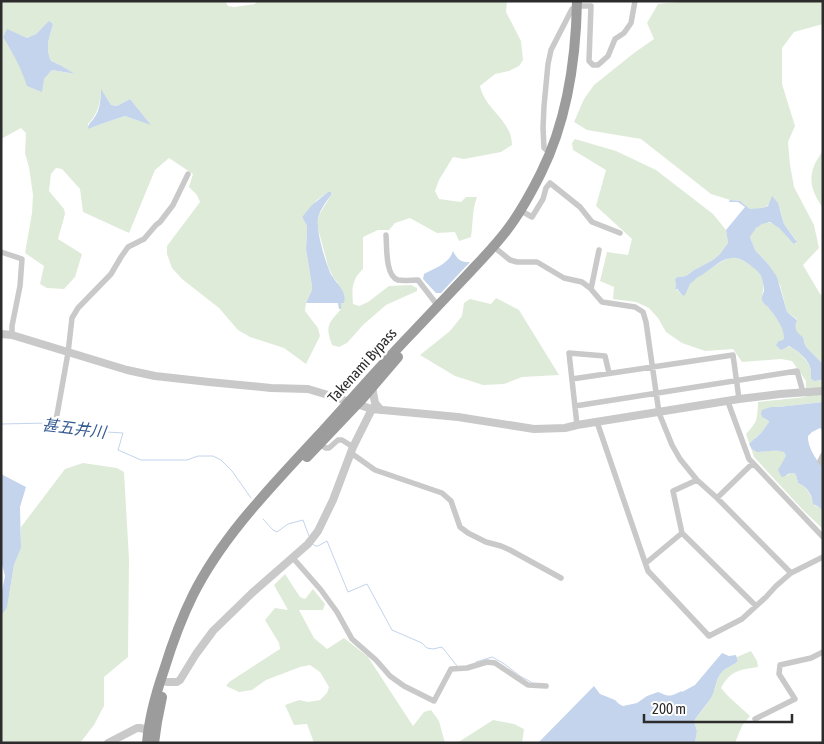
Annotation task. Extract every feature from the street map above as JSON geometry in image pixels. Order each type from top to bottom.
[{"type":"highway","name":"Takenami Bypass","points":[[147,743],[187,619],[218,562],[244,527],[320,445],[407,338],[495,249],[542,173],[563,115],[584,3]]},
{"type":"highway","name":"Takenami Bypass","points":[[154,743],[152,730],[156,695],[182,618],[193,594],[207,571],[240,524],[353,403],[372,387],[409,344],[461,290],[525,213],[544,180],[563,135],[576,75],[584,3]]},
{"type":"street","points":[[550,153],[544,148],[543,128],[548,64],[551,50],[572,9],[584,3],[589,61],[593,65],[598,65],[608,56],[616,39],[631,24],[632,2]]},
{"type":"street","points":[[55,426],[72,318],[78,308],[111,274],[128,247],[144,239],[160,222],[173,205],[188,174]]},
{"type":"street","points":[[525,213],[532,217],[550,183],[580,207],[592,222],[620,233]]},
{"type":"street","points":[[386,236],[389,270],[393,276],[397,280],[418,280],[438,306]]},
{"type":"street","points":[[495,249],[510,260],[537,262],[564,278],[582,282],[602,302],[636,307],[643,312],[659,413],[680,460],[697,480],[791,573]]},
{"type":"street","points":[[591,289],[599,250]]},
{"type":"street","points":[[1,252],[22,259],[20,286],[12,335]]},
{"type":"street","points":[[1,334],[12,335],[68,353],[154,376],[218,383],[308,389],[372,409],[458,417],[534,429],[565,428],[740,399],[823,391]]},
{"type":"street","points":[[577,425],[569,353],[605,356],[609,374]]},
{"type":"street","points":[[572,379],[733,355],[740,399]]},
{"type":"street","points":[[576,406],[797,372],[803,392]]},
{"type":"street","points":[[372,387],[374,402],[381,410]]},
{"type":"street","points":[[728,402],[749,459],[823,536]]},
{"type":"street","points":[[167,682],[177,682],[180,680],[213,631],[252,593],[308,544],[318,531],[352,450],[372,409]]},
{"type":"street","points":[[597,422],[648,571],[709,636],[742,619],[791,573],[823,557]]},
{"type":"street","points":[[320,445],[329,448],[338,440],[342,440],[374,470],[442,493],[451,501],[460,527],[468,533],[486,542],[510,550],[561,578]]},
{"type":"street","points":[[823,455],[820,461],[823,464]]},
{"type":"street","points":[[717,498],[753,463]]},
{"type":"street","points":[[697,480],[674,491],[682,533],[756,606]]},
{"type":"street","points":[[646,563],[682,533]]},
{"type":"street","points":[[293,558],[321,590],[337,612],[352,639],[376,660],[390,676],[404,686],[434,701],[451,670],[467,668],[487,662],[495,663],[528,686],[546,686]]},
{"type":"street","points":[[756,720],[795,699],[781,679],[779,674],[780,665],[811,658],[823,652]]},
{"type":"street","points":[[108,743],[137,728],[152,730]]},
{"type":"green space","points":[[1,1],[225,1],[228,6],[234,7],[255,4],[257,1],[507,1],[506,12],[521,41],[523,60],[519,66],[509,71],[495,74],[480,86],[487,102],[508,129],[512,145],[501,152],[464,159],[453,157],[439,180],[435,191],[439,199],[461,202],[466,197],[477,197],[473,212],[471,237],[459,241],[455,232],[437,233],[410,218],[395,223],[389,230],[378,230],[363,237],[363,269],[354,281],[353,304],[359,306],[368,302],[389,286],[411,285],[417,288],[417,291],[386,305],[363,325],[347,343],[339,347],[332,345],[328,329],[341,309],[338,283],[328,266],[317,225],[319,215],[331,195],[328,192],[317,200],[302,217],[307,226],[306,249],[312,286],[305,311],[318,328],[320,336],[306,364],[284,348],[250,337],[238,330],[219,308],[182,279],[172,268],[167,254],[167,246],[200,202],[197,195],[189,187],[193,174],[169,158],[155,170],[129,233],[83,212],[80,189],[62,169],[56,168],[51,174],[49,191],[64,209],[65,214],[58,239],[82,254],[75,277],[64,289],[47,288],[40,284],[44,266],[25,253],[33,195],[25,153],[26,133],[21,128],[1,139]],"holes":[[[49,22],[53,24],[48,47],[51,61],[74,74],[52,70],[44,79],[20,66],[3,37],[7,30],[27,38],[36,34]],[[101,90],[111,105],[117,106],[130,99],[150,124],[125,116],[88,129],[88,124],[98,108]]]},
{"type":"green space","points":[[678,1],[823,1],[823,24],[794,32],[782,48],[782,84],[795,126],[788,142],[794,187],[814,225],[819,248],[803,265],[823,296],[823,364],[807,348],[803,337],[797,332],[797,319],[787,312],[780,285],[769,265],[755,250],[750,237],[757,227],[764,223],[769,223],[777,226],[796,244],[796,240],[784,224],[780,209],[769,204],[763,208],[750,209],[740,201],[711,194],[641,139],[587,130],[574,122],[584,99],[594,85],[654,39],[647,23],[658,4]]},
{"type":"green space","points":[[575,139],[616,151],[656,170],[713,214],[726,230],[728,243],[720,254],[686,276],[678,277],[675,288],[683,296],[694,280],[731,257],[749,264],[760,274],[763,282],[763,301],[776,317],[784,334],[783,349],[790,347],[796,350],[809,364],[811,379],[814,381],[823,380],[823,402],[771,407],[764,419],[769,422],[755,438],[761,452],[775,450],[784,452],[787,476],[790,473],[796,475],[798,483],[805,487],[815,506],[819,507],[823,512],[823,529],[754,457],[746,434],[756,420],[758,402],[806,397],[806,381],[792,361],[781,359],[742,362],[733,349],[705,351],[682,343],[666,332],[658,318],[649,308],[636,302],[613,299],[614,287],[600,281],[607,252],[628,255],[632,239],[596,206],[606,170],[573,150],[572,143]]},
{"type":"green space","points":[[823,151],[823,208],[814,193],[811,180],[814,166]]},
{"type":"green space","points":[[496,298],[519,310],[559,375],[522,377],[504,384],[483,385],[455,376],[420,355],[450,331],[462,316],[464,303],[470,299],[491,304]]},
{"type":"green space","points":[[83,463],[117,468],[124,472],[129,559],[128,657],[104,677],[104,706],[94,725],[80,743],[1,743],[1,616],[7,608],[14,565],[21,548],[21,527],[65,469]]},
{"type":"green space","points":[[285,574],[300,597],[305,599],[313,589],[325,604],[323,610],[299,610],[314,638],[327,649],[344,638],[368,657],[413,726],[424,712],[431,710],[439,721],[445,743],[314,743],[307,724],[294,725],[285,705],[299,700],[308,702],[320,700],[327,693],[329,687],[320,672],[310,665],[266,680],[252,690],[239,692],[226,686],[229,682],[280,649],[279,643],[265,620],[275,608],[288,610],[274,585]]},
{"type":"green space","points":[[751,651],[758,667],[732,674],[721,688],[750,716],[742,726],[735,743],[695,743],[697,731],[694,721],[711,698],[720,675],[738,661],[737,657]]},
{"type":"green space","points":[[493,720],[514,724],[524,729],[522,743],[457,743]]},
{"type":"water","points":[[49,21],[53,24],[48,47],[51,61],[75,74],[52,70],[44,79],[42,92],[27,86],[3,37],[7,29],[27,38],[36,34]]},
{"type":"water","points":[[101,89],[111,105],[117,106],[130,99],[151,125],[125,116],[88,129],[99,108]]},
{"type":"water","points":[[328,192],[331,192],[331,195],[323,207],[318,224],[322,248],[330,271],[344,295],[345,299],[344,303],[341,303],[341,309],[339,309],[338,303],[306,303],[312,286],[306,249],[307,226],[302,217],[312,205]]},
{"type":"water","points":[[772,196],[778,203],[784,224],[797,242],[794,244],[779,228],[770,222],[756,228],[750,237],[755,250],[777,277],[787,312],[797,320],[797,332],[803,337],[807,348],[823,364],[822,380],[814,381],[811,379],[809,364],[798,352],[789,346],[781,350],[776,345],[784,338],[781,326],[762,301],[764,290],[758,271],[743,260],[731,258],[720,262],[690,284],[683,296],[675,289],[675,279],[686,276],[713,260],[728,243],[726,230],[745,207],[738,202],[729,202],[730,200],[740,201],[750,209],[762,208],[768,206]]},
{"type":"water","points":[[453,251],[460,260],[470,262],[441,293],[436,293],[423,279],[424,274],[445,262]]},
{"type":"water","points":[[823,402],[823,431],[820,428],[808,436],[812,453],[823,467],[823,512],[813,504],[809,492],[798,483],[794,473],[781,476],[778,470],[786,456],[784,452],[757,452],[749,444],[769,422],[761,415],[762,410],[771,407]]},
{"type":"water","points":[[1,474],[26,487],[20,507],[21,548],[14,565],[7,608],[1,616],[1,596],[5,576],[1,560]]},
{"type":"water","points":[[722,653],[729,656],[736,655],[738,661],[720,675],[711,698],[694,721],[697,731],[695,743],[538,743],[594,686],[600,694],[615,700],[623,706],[637,703],[647,696],[658,692],[672,695],[695,685]]},
{"type":"waterway","name":"甚五井川","points":[[1,424],[50,423],[52,425]]},
{"type":"waterway","name":"甚五井川","points":[[55,427],[58,429],[123,433],[118,450],[141,460],[187,460],[198,456],[213,456],[221,460],[232,471],[251,498]]},
{"type":"waterway","name":"甚五井川","points":[[263,519],[277,532],[288,524],[303,520],[309,536]]},
{"type":"waterway","name":"甚五井川","points":[[313,544],[318,546],[327,541],[348,592],[367,584],[392,630],[422,643],[427,648],[442,647],[457,666]]},
{"type":"waterway","name":"甚五井川","points":[[476,662],[492,657],[531,682]]}]
